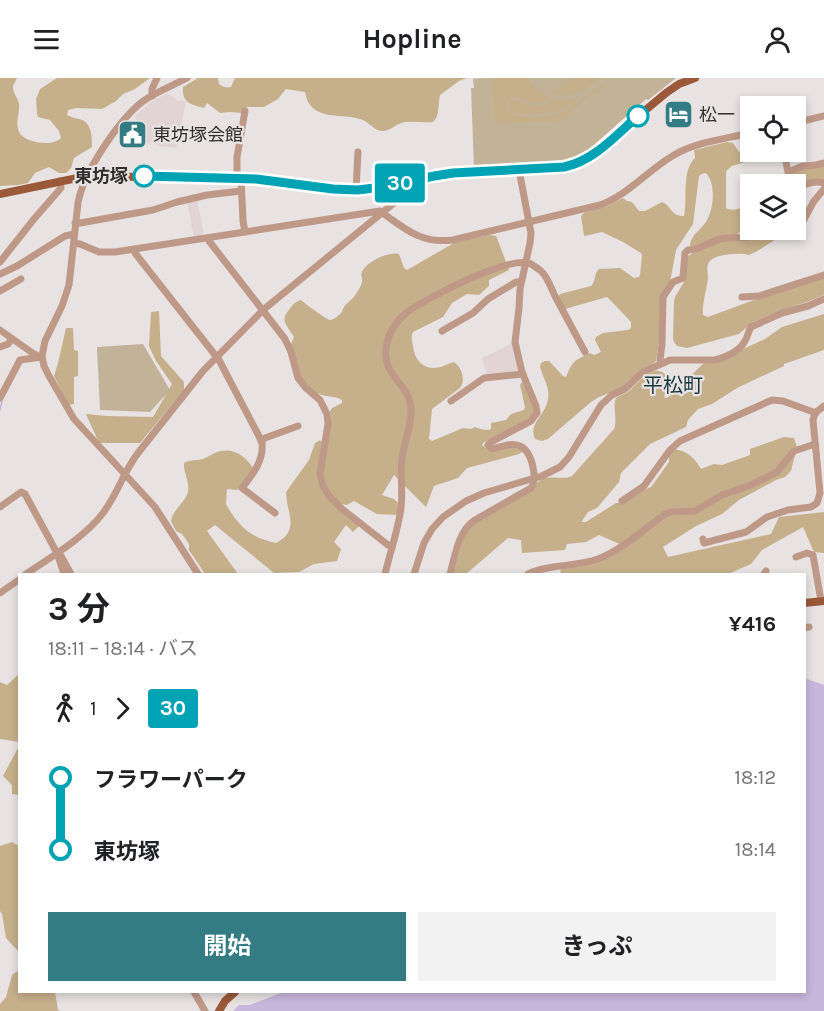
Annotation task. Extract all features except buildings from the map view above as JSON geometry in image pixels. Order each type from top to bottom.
[{"type":"main road","points":[[0,194],[87,176],[239,178],[356,190],[453,173],[564,167],[583,161],[594,154],[663,95],[679,84],[695,78]]},
{"type":"main road","points":[[806,603],[823,601]]},
{"type":"main road","points":[[219,1011],[234,993]]},
{"type":"street","points":[[152,96],[152,89],[157,78]]},
{"type":"street","points":[[187,78],[152,96],[133,110],[117,129],[87,176],[79,197],[67,292],[47,335],[42,357],[46,371],[74,419],[159,513],[197,573]]},
{"type":"street","points":[[244,111],[237,155],[245,232]]},
{"type":"street","points":[[806,120],[824,116]]},
{"type":"street","points":[[74,243],[99,252],[116,252],[380,211],[411,233],[424,239],[438,241],[460,239],[606,203],[684,150],[740,136]]},
{"type":"street","points":[[356,190],[358,152]]},
{"type":"street","points":[[786,162],[788,172],[802,166],[824,163]]},
{"type":"street","points":[[450,573],[467,526],[534,485],[529,455],[525,448],[514,444],[492,449],[489,447],[491,442],[531,421],[536,416],[536,406],[523,374],[515,335],[521,282],[530,238],[519,170]]},
{"type":"street","points":[[27,573],[88,530],[101,516],[138,453],[203,371],[263,310],[416,185],[416,179]]},
{"type":"street","points":[[0,262],[33,219],[61,188],[60,181]]},
{"type":"street","points":[[806,185],[824,183]]},
{"type":"street","points":[[806,216],[824,189]]},
{"type":"street","points":[[75,223],[150,210],[207,195],[242,192]]},
{"type":"street","points":[[0,274],[65,236],[74,234]]},
{"type":"street","points":[[208,238],[288,345],[296,373],[302,384],[320,400],[326,409],[328,424],[320,474],[326,492],[348,515],[392,546]]},
{"type":"street","points":[[661,363],[663,297],[673,282],[682,278],[685,253],[721,239],[740,238]]},
{"type":"street","points":[[135,249],[135,253],[217,357],[261,441],[262,453],[257,468],[242,488],[275,513]]},
{"type":"street","points":[[385,573],[400,512],[402,457],[409,431],[411,406],[407,394],[391,374],[386,361],[391,332],[400,319],[445,290],[493,269],[525,262],[543,274],[585,352]]},
{"type":"street","points":[[742,297],[764,294],[824,275]]},
{"type":"street","points":[[0,291],[21,279]]},
{"type":"street","points":[[442,332],[473,314],[488,299],[516,282],[521,282]]},
{"type":"street","points":[[414,573],[424,543],[432,529],[443,517],[466,501],[484,493],[554,471],[565,462],[604,401],[625,389],[645,370],[674,360],[720,358],[740,347],[751,327],[787,311],[824,299]]},
{"type":"street","points":[[0,330],[34,354],[42,357]]},
{"type":"street","points":[[0,347],[8,344],[12,339]]},
{"type":"street","points":[[0,398],[20,360],[42,357]]},
{"type":"street","points":[[451,401],[484,378],[523,374]]},
{"type":"street","points":[[622,501],[644,486],[670,450],[686,438],[772,400],[783,401],[816,413]]},
{"type":"street","points":[[703,539],[704,543],[742,533],[767,517],[814,505],[819,496],[820,462],[815,444],[813,420],[816,413],[824,406]]},
{"type":"street","points":[[261,441],[298,426]]},
{"type":"street","points":[[531,573],[605,556],[668,513],[695,511],[722,495],[777,472],[794,451],[815,444]]},
{"type":"street","points":[[0,507],[21,492],[25,494],[57,552],[64,573]]},
{"type":"street","points":[[57,552],[61,554],[70,573]]},
{"type":"street","points":[[796,557],[807,553],[813,555],[823,601]]},
{"type":"street","points":[[0,593],[18,580]]},
{"type":"street","points":[[195,993],[205,1011]]},
{"type":"shaded area","points":[[0,78],[17,78],[13,88],[19,104],[17,125],[19,132],[27,139],[46,143],[61,138],[59,131],[50,120],[38,117],[36,99],[40,89],[57,78],[150,78],[102,109],[68,110],[67,115],[82,120],[88,125],[92,147],[74,158],[71,168],[66,173],[59,173],[49,167],[35,173],[28,183],[0,186]]},
{"type":"shaded area","points":[[198,78],[218,78],[219,84],[223,87],[231,87],[235,78],[467,78],[440,95],[438,113],[433,122],[405,122],[381,131],[363,120],[320,112],[308,102],[305,92],[286,89],[278,99],[264,107],[247,107],[242,113],[220,113],[207,103],[204,108],[186,100],[183,87]]},
{"type":"shaded area","points":[[467,78],[528,78],[535,88],[549,99],[534,103],[512,97],[506,105],[506,111],[532,117],[553,115],[564,111],[601,85],[606,86],[598,93],[593,93],[557,121],[495,124],[492,79]]},
{"type":"shaded area","points":[[569,78],[600,78],[573,94],[554,94],[554,91],[563,87]]},
{"type":"shaded area","points":[[676,78],[648,100],[646,99],[589,149],[578,155],[552,162],[482,165],[474,168],[471,88],[474,88],[473,79]]},
{"type":"shaded area","points":[[167,93],[178,101],[186,102],[176,148],[158,146],[155,142],[146,145],[135,116],[151,102]]},
{"type":"shaded area","points":[[577,98],[570,105],[547,114],[514,113],[509,108],[510,101],[514,99],[538,106],[552,99]]},
{"type":"shaded area","points":[[727,142],[733,143],[740,152],[740,162],[746,162],[732,166],[726,171],[726,208],[732,210],[740,208],[740,232],[690,247],[694,235],[707,220],[712,202],[713,189],[709,178],[706,173],[699,176],[693,224],[676,250],[667,287],[656,361],[620,389],[591,402],[548,439],[542,441],[535,439],[534,428],[547,405],[548,395],[540,367],[541,363],[549,361],[566,377],[572,364],[577,360],[590,353],[594,355],[601,352],[595,340],[596,337],[603,333],[631,328],[631,322],[607,297],[565,309],[558,297],[560,294],[591,286],[599,269],[620,268],[634,278],[640,275],[641,253],[602,232],[584,236],[581,216],[585,212],[607,206],[623,198],[632,202],[639,211],[645,211],[662,202],[674,213],[684,216],[686,177],[695,158],[694,150]]},
{"type":"shaded area","points":[[824,165],[824,180],[806,184],[806,174],[786,174]]},
{"type":"shaded area","points":[[197,199],[204,236],[194,238],[187,201]]},
{"type":"shaded area","points":[[489,235],[496,236],[509,270],[489,280],[489,286],[479,295],[467,294],[452,303],[443,317],[413,332],[412,341],[415,355],[423,365],[436,368],[454,362],[462,374],[463,382],[460,388],[432,409],[429,439],[432,441],[463,428],[491,429],[491,423],[506,420],[511,414],[524,410],[520,385],[522,382],[525,384],[534,407],[533,417],[482,445],[492,452],[510,447],[520,449],[522,452],[467,468],[458,478],[434,486],[426,507],[394,475],[382,495],[394,499],[399,504],[397,514],[377,514],[354,501],[347,505],[340,504],[327,490],[322,474],[331,419],[330,411],[342,403],[342,400],[319,394],[312,390],[303,379],[291,344],[294,337],[287,327],[286,314],[294,303],[301,300],[324,317],[333,319],[342,312],[358,291],[364,268],[378,258],[399,254],[407,270],[454,243]]},
{"type":"shaded area","points":[[729,240],[775,240],[749,255],[728,254],[716,257],[709,262],[703,315],[708,317],[792,286],[824,277],[824,295],[753,322],[739,334],[687,348],[677,346],[673,338],[674,302],[684,282],[686,259],[701,249]]},
{"type":"shaded area","points":[[159,311],[161,356],[184,382],[184,390],[140,443],[99,443],[86,414],[153,417],[172,384],[149,346],[151,312]]},
{"type":"shaded area","points":[[824,314],[824,350],[784,364],[737,388],[712,404],[698,409],[688,420],[686,427],[650,444],[621,473],[619,482],[597,508],[588,512],[582,522],[586,522],[616,503],[622,503],[651,487],[669,462],[669,454],[674,449],[690,455],[701,469],[714,464],[722,465],[750,455],[750,449],[784,437],[794,438],[797,447],[791,471],[785,477],[739,500],[722,514],[696,526],[663,547],[668,557],[771,534],[779,517],[824,512],[824,553],[814,552],[803,527],[762,550],[751,564],[730,573],[560,573],[561,569],[591,563],[624,546],[599,535],[586,542],[567,544],[565,550],[522,553],[521,540],[508,538],[467,573],[453,573],[464,536],[472,525],[533,490],[542,479],[572,476],[614,429],[616,398],[629,391],[645,376],[655,371],[665,374],[669,382],[664,397],[667,398],[704,363],[734,354],[765,339],[782,327]]},
{"type":"shaded area","points":[[66,328],[73,328],[74,350],[78,351],[78,376],[74,377],[74,404],[69,405],[54,376]]},
{"type":"shaded area","points":[[512,341],[520,373],[487,375],[482,358],[509,345]]},
{"type":"shaded area","points":[[143,344],[170,390],[150,412],[100,410],[97,347]]},
{"type":"shaded area","points":[[320,440],[322,442],[319,480],[359,526],[353,532],[346,525],[334,542],[341,549],[337,561],[314,564],[299,572],[274,573],[215,525],[207,531],[237,573],[204,573],[189,550],[189,544],[182,534],[176,531],[171,521],[188,492],[184,463],[226,450],[235,452],[247,460],[253,468],[251,473],[237,490],[227,489],[226,504],[235,519],[246,530],[259,538],[276,543],[284,538],[290,526],[286,492],[309,460],[315,443]]},
{"type":"shaded area","points":[[18,675],[18,742],[0,739],[0,682],[7,685]]},
{"type":"shaded area","points":[[806,679],[824,685],[824,1011],[233,1011],[239,1005],[250,1005],[280,993],[806,993]]},
{"type":"shaded area","points":[[18,748],[18,795],[12,794],[12,785],[3,776]]},
{"type":"shaded area","points":[[12,842],[18,845],[18,951],[6,938],[0,911],[0,846]]},
{"type":"shaded area","points":[[18,971],[18,993],[55,993],[58,1010],[61,1011],[0,1011],[0,1004],[6,997],[12,975]]},
{"type":"waterway","points":[[0,410],[2,401]]},
{"type":"bus line","name":"30","points":[[144,176],[256,179],[358,190],[453,173],[564,167],[577,164],[594,154],[638,116]]},
{"type":"place","name":"松一","points":[[678,115]]},
{"type":"place","name":"東坊塚会館","points":[[132,135]]},
{"type":"place","name":"東坊塚","points":[[144,176]]},
{"type":"district","name":"平松町","points":[[673,385]]}]
